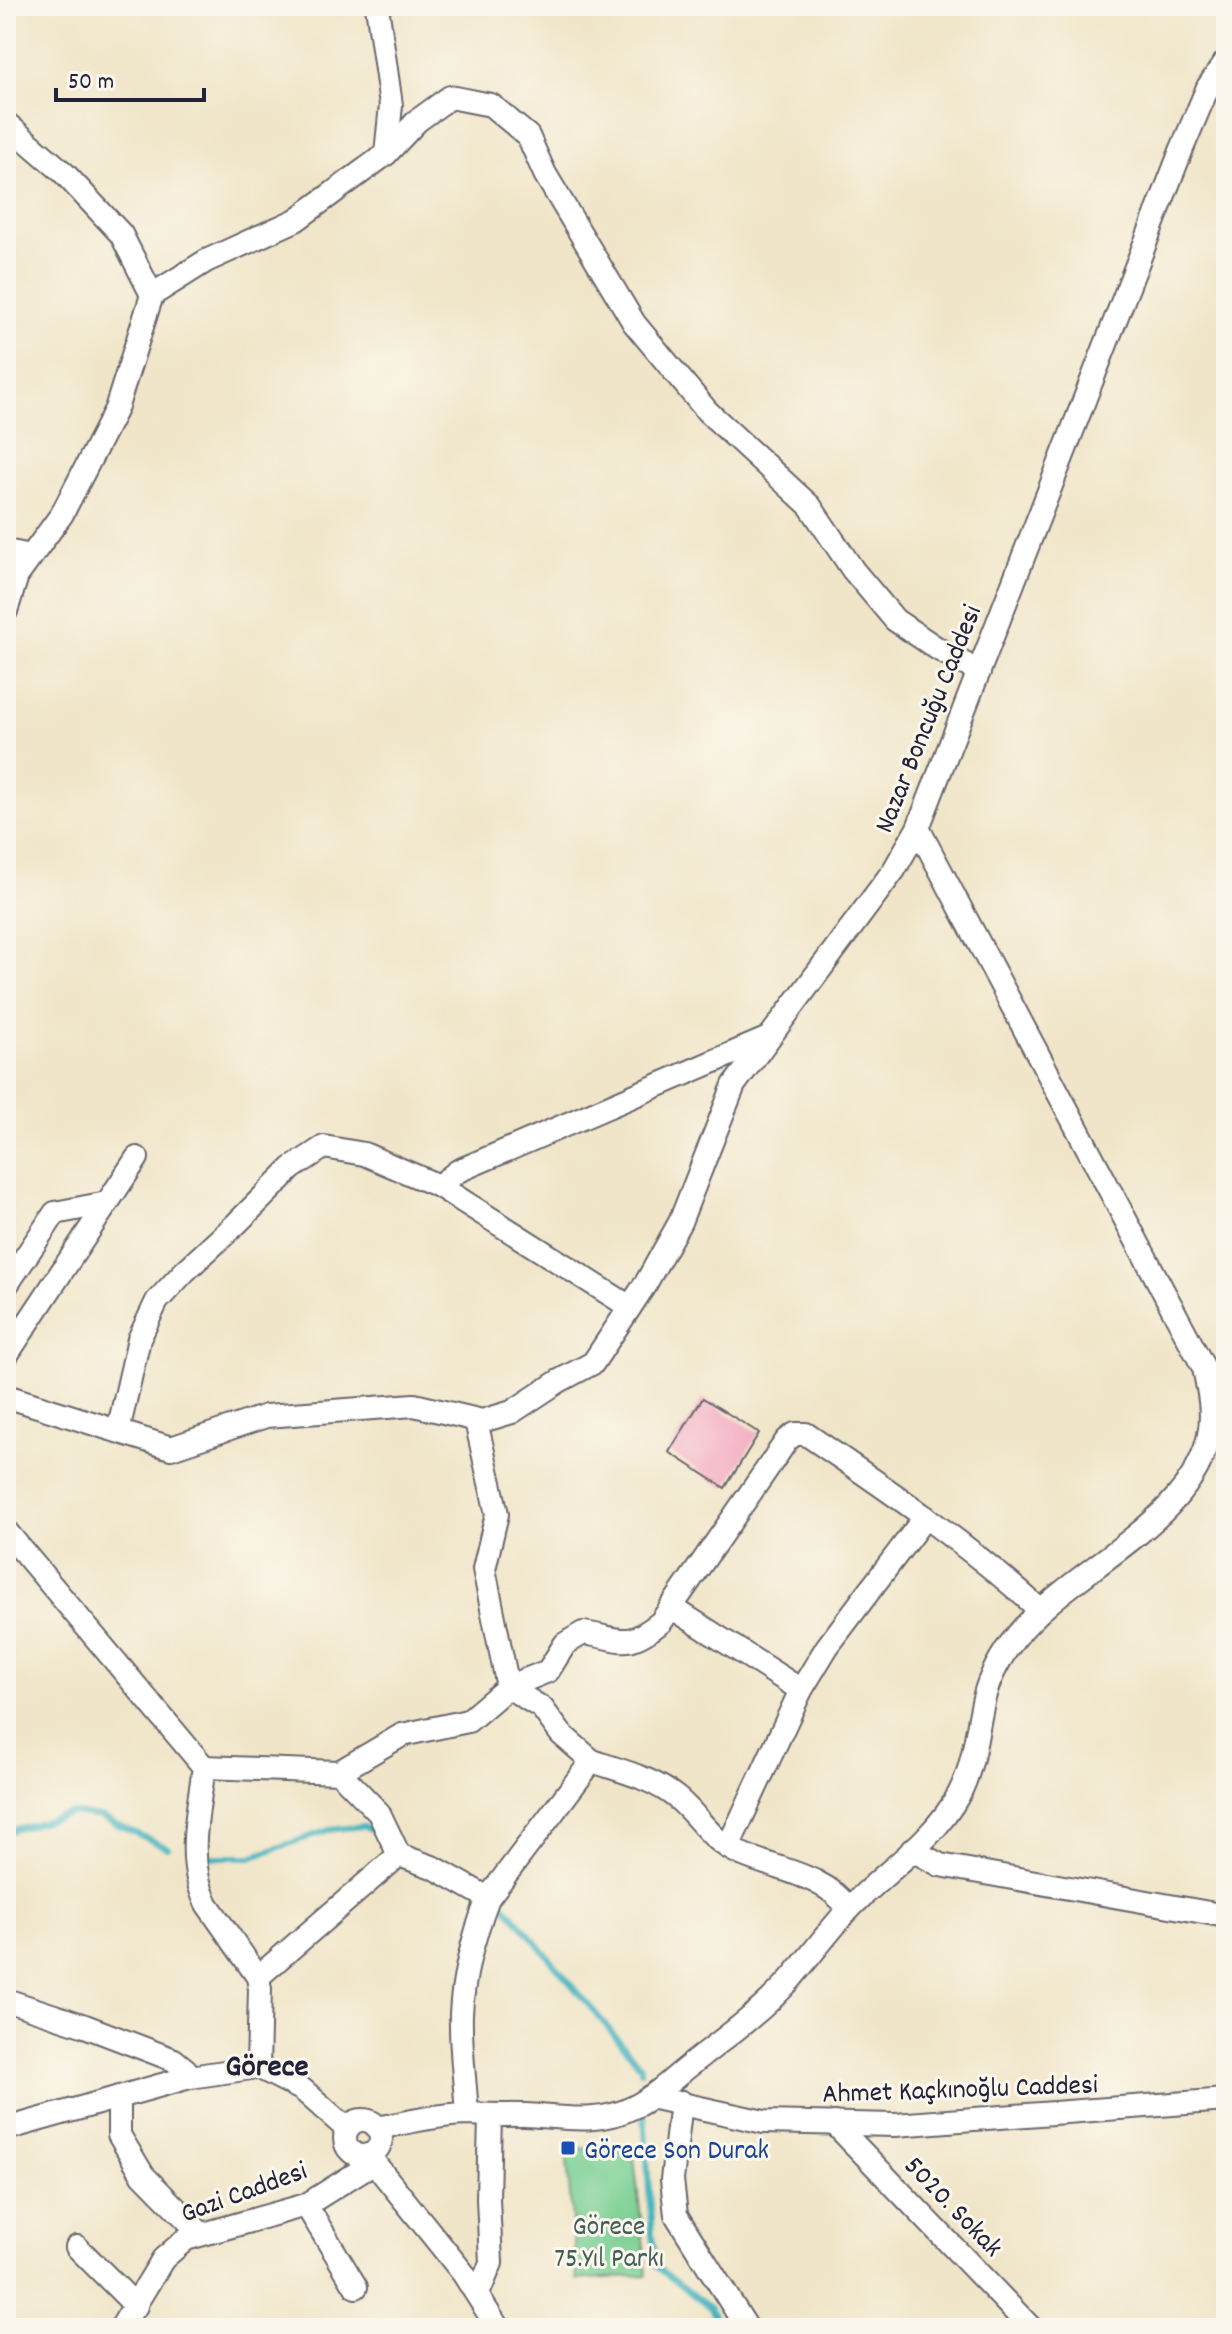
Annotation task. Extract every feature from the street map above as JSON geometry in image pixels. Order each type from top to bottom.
[{"type":"street","points":[[377,6],[391,105],[386,154]]},
{"type":"street","name":"Nazar Boncuğu Caddesi","points":[[476,1421],[512,1412],[593,1363],[680,1222],[734,1085],[894,870],[918,828],[1181,151],[1208,87],[1226,61]]},
{"type":"street","points":[[6,611],[17,576],[62,514],[116,409],[152,295],[206,261],[296,220],[386,154],[417,121],[450,97],[491,105],[528,136],[545,174],[634,323],[707,411],[810,506],[853,570],[895,620],[979,672]]},
{"type":"street","points":[[6,123],[64,173],[121,234],[152,295]]},
{"type":"street","points":[[6,551],[31,556]]},
{"type":"street","points":[[377,2128],[467,2114],[587,2120],[614,2115],[650,2097],[768,2002],[849,1909],[934,1829],[959,1794],[977,1744],[984,1697],[995,1669],[1014,1639],[1040,1610],[1171,1502],[1190,1481],[1218,1422],[1204,1368],[918,828]]},
{"type":"street","points":[[439,1186],[458,1171],[769,1038]]},
{"type":"street","points":[[118,1431],[139,1339],[157,1301],[292,1168],[324,1147],[364,1154],[439,1186],[630,1307]]},
{"type":"street","points":[[6,1356],[137,1158]]},
{"type":"street","points":[[6,1286],[55,1213],[107,1203]]},
{"type":"street","points":[[6,1396],[171,1448],[266,1416],[414,1405],[476,1421],[497,1514],[484,1569],[508,1687],[542,1708],[561,1734],[592,1761],[663,1788],[689,1809],[710,1834],[728,1847],[826,1887],[849,1909]]},
{"type":"street","points":[[204,1767],[339,1772],[402,1735],[468,1721],[508,1687],[548,1671],[565,1644],[583,1633],[627,1642],[642,1637],[661,1622],[787,1440],[795,1434],[806,1434],[925,1517],[1004,1577],[1040,1610]]},
{"type":"street","points":[[728,1847],[801,1690],[827,1647],[925,1517]]},
{"type":"street","points":[[6,1531],[204,1767],[194,1855],[200,1892],[258,1977],[258,2067]]},
{"type":"street","points":[[671,1607],[801,1690]]},
{"type":"street","points":[[467,2114],[461,2015],[469,1961],[488,1898],[592,1761]]},
{"type":"street","points":[[339,1772],[379,1813],[394,1845],[488,1898]]},
{"type":"street","points":[[258,1977],[394,1845]]},
{"type":"street","points":[[912,1850],[940,1865],[1226,1916]]},
{"type":"street","points":[[6,2000],[174,2060],[190,2077]]},
{"type":"street","points":[[6,2129],[190,2077],[258,2067],[303,2090],[347,2129]]},
{"type":"street","points":[[119,2097],[119,2135],[143,2175],[201,2234]]},
{"type":"street","name":"Ahmet Kaçkınoğlu Caddesi","points":[[650,2097],[764,2122],[895,2125],[1226,2100]]},
{"type":"street","points":[[681,2102],[672,2180],[676,2215],[747,2328]]},
{"type":"street","points":[[478,2294],[491,2263],[488,2199],[490,2116]]},
{"type":"street","points":[[370,2159],[379,2144],[377,2128],[368,2121],[357,2121],[347,2129],[347,2147],[356,2155],[370,2159],[478,2294],[498,2328]]},
{"type":"street","name":"5020. Sokak","points":[[834,2123],[1031,2328]]},
{"type":"street","name":"Gazi Caddesi","points":[[121,2328],[163,2259],[186,2239],[306,2205],[370,2159]]},
{"type":"street","points":[[306,2205],[356,2287]]},
{"type":"street","points":[[77,2247],[136,2306]]},
{"type":"green space","name":"Görece 75.Yıl Parkı","points":[[633,2148],[647,2275],[577,2280],[566,2149]]},
{"type":"building","points":[[703,1398],[759,1433],[725,1488],[669,1452]]},
{"type":"waterway","points":[[6,1832],[72,1813],[101,1817],[168,1848]]},
{"type":"waterway","points":[[202,1857],[251,1857],[329,1830],[362,1826],[384,1836]]},
{"type":"waterway","points":[[497,1896],[641,2067],[641,2071]]},
{"type":"waterway","points":[[644,2113],[657,2267],[710,2308],[720,2328]]},
{"type":"place","name":"Görece Son Durak","points":[[568,2148]]},
{"type":"district","name":"Görece","points":[[267,2064]]}]
